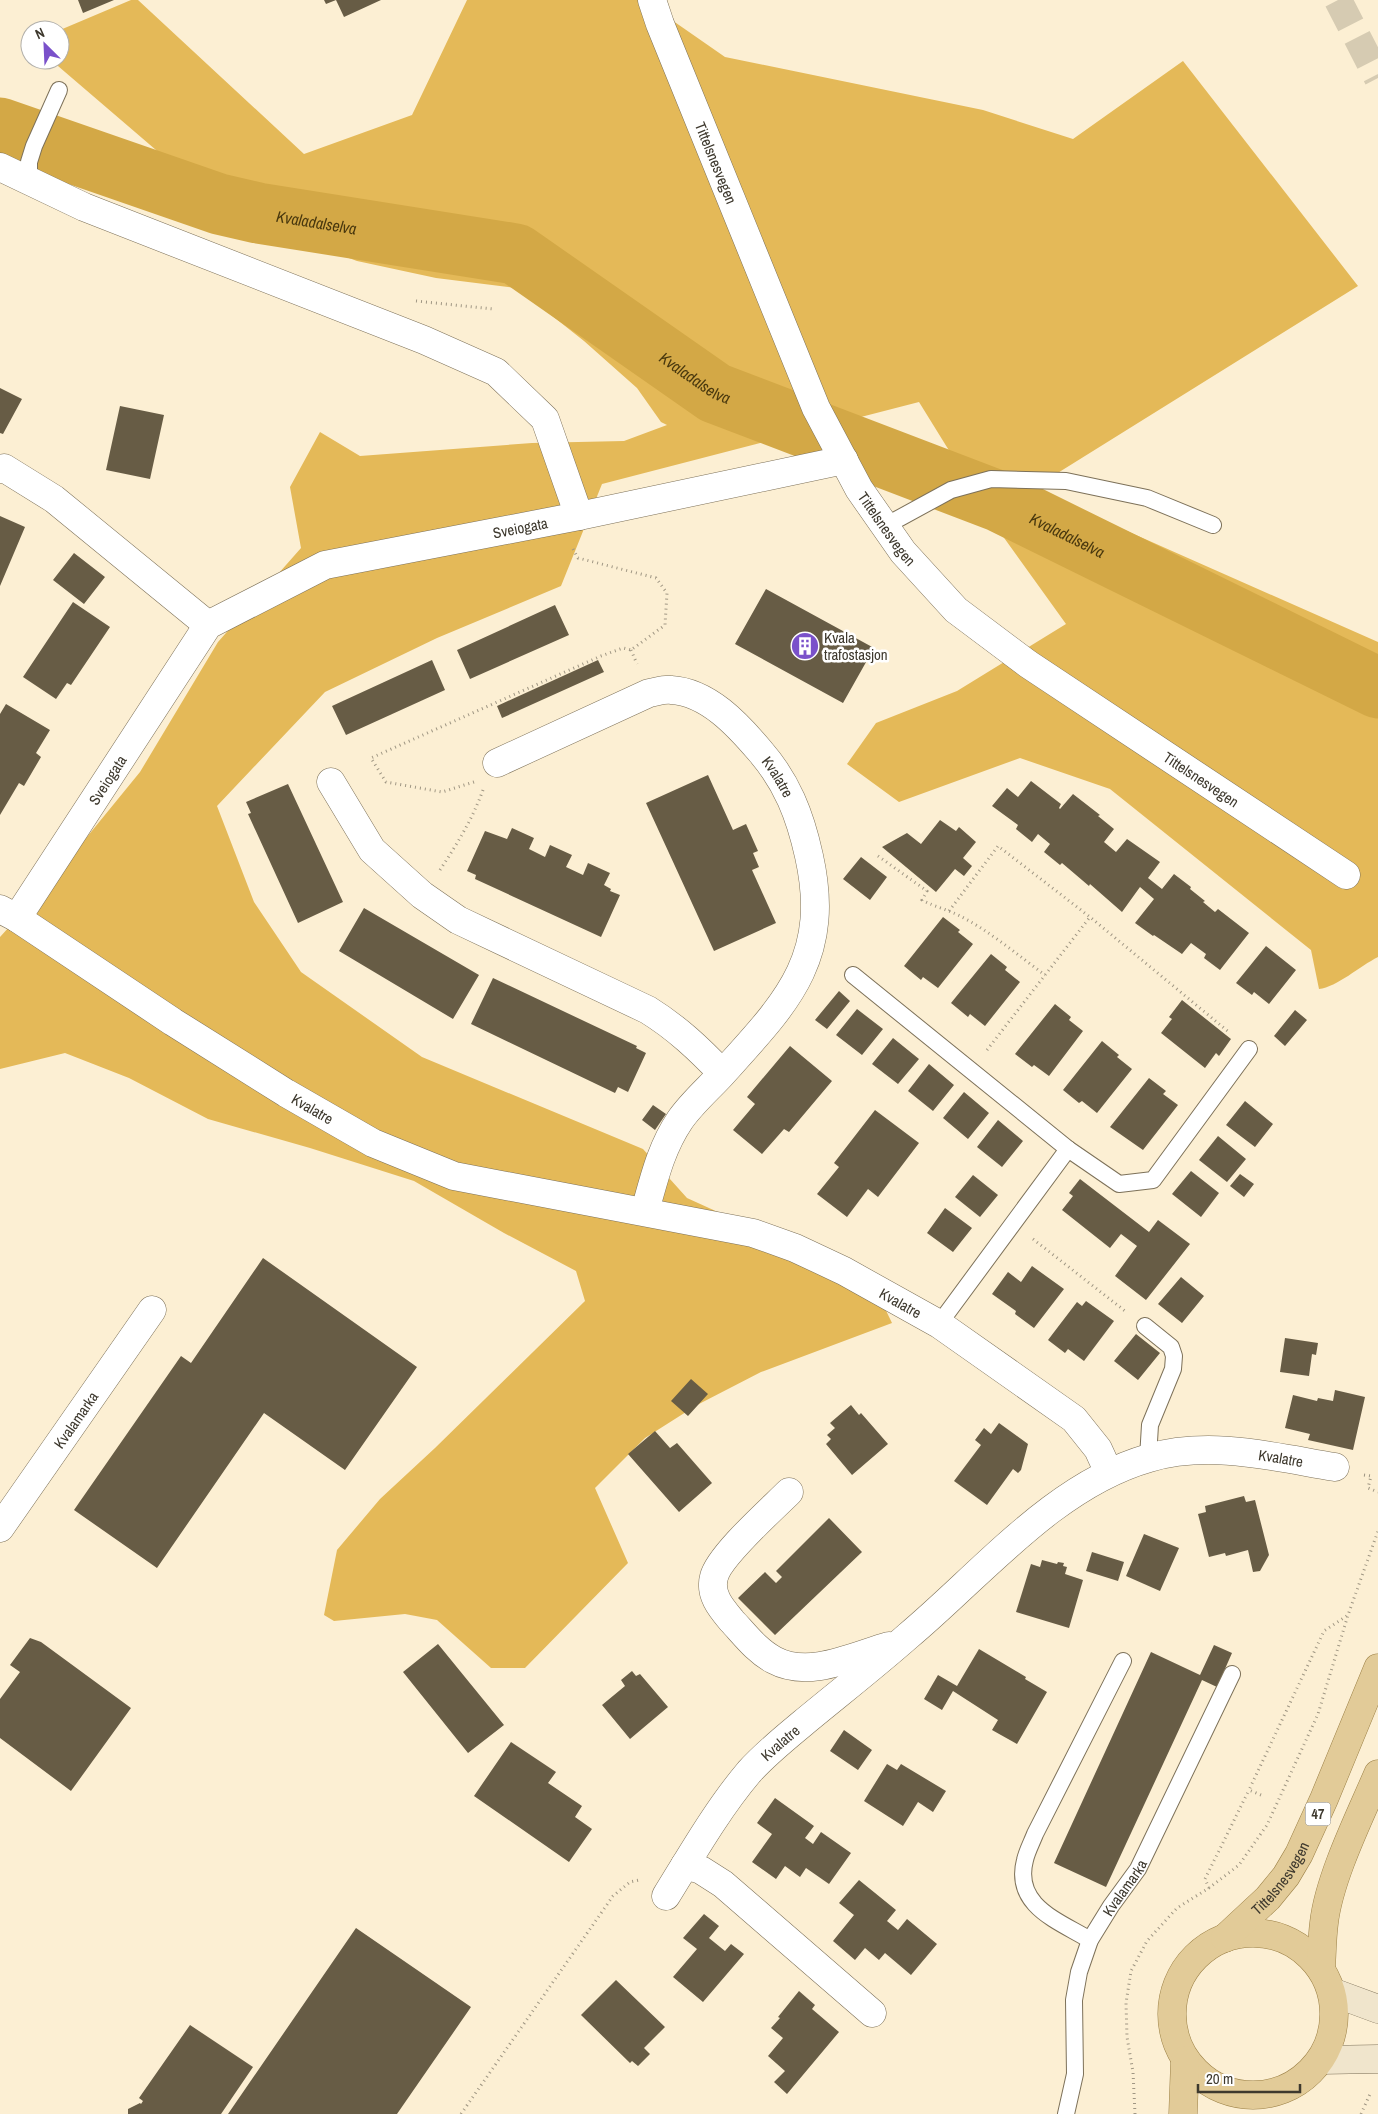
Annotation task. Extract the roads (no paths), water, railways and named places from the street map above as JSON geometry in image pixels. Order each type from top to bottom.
[{"type":"main road","name":"Tittelsnesvegen","points":[[1225,1938],[1268,1898],[1286,1876],[1299,1854],[1324,1799],[1378,1668]]},
{"type":"main road","name":"47","points":[[1327,1981],[1310,1955],[1295,1944],[1278,1937],[1260,1933],[1242,1933],[1225,1938],[1208,1946],[1194,1958],[1183,1973],[1175,1990],[1172,2026],[1177,2044],[1185,2060],[1197,2074],[1227,2092],[1245,2096],[1280,2092],[1310,2074],[1321,2060],[1329,2044],[1334,2027],[1335,2010],[1327,1981],[1324,1922],[1330,1896],[1355,1828],[1378,1774]]},
{"type":"main road","points":[[1327,1981],[1378,2009]]},
{"type":"main road","points":[[1321,2060],[1378,2059]]},
{"type":"main road","name":"47","points":[[1183,2114],[1185,2060]]},
{"type":"main road","name":"47","points":[[1258,2114],[1280,2092]]},
{"type":"street","name":"Tittelsnesvegen","points":[[652,0],[660,24],[812,399],[860,489],[903,552],[956,610],[1028,664],[1346,875]]},
{"type":"street","points":[[0,167],[84,207],[424,340],[496,372],[545,419],[578,516]]},
{"type":"street","name":"Sveiogata","points":[[8,913],[208,625],[325,565],[578,516],[844,460]]},
{"type":"street","points":[[0,469],[4,468],[54,499],[208,625]]},
{"type":"street","name":"Kvalatre","points":[[492,770],[649,693],[671,690],[696,696],[718,709],[736,725],[772,764],[786,785],[796,809],[812,869],[815,894],[815,920],[811,947],[800,974],[784,1001],[722,1074],[681,1118],[666,1142],[657,1166],[645,1211]]},
{"type":"street","points":[[331,782],[372,850],[422,895],[458,920],[648,1010],[669,1023],[689,1039],[722,1074]]},
{"type":"street","name":"Kvalatre","points":[[8,913],[173,1022],[286,1093],[373,1143],[454,1176],[753,1233],[795,1248],[844,1270],[939,1324],[1074,1419],[1098,1449],[1109,1473]]},
{"type":"street","name":"Kvalamarka","points":[[0,1528],[152,1310]]},
{"type":"street","name":"Kvalatre","points":[[666,1896],[711,1824],[750,1772],[780,1742],[901,1643],[1029,1527],[1077,1489],[1109,1473],[1148,1458],[1173,1452],[1202,1449],[1236,1451],[1335,1467]]},
{"type":"street","name":"Kvalatre","points":[[789,1492],[722,1560],[713,1578],[714,1593],[719,1607],[754,1645],[774,1660],[794,1667],[812,1667],[901,1643]]},
{"type":"street","points":[[685,1865],[701,1870],[723,1884],[872,2014]]},
{"type":"lane","points":[[29,182],[29,162],[34,146],[59,90]]},
{"type":"lane","points":[[885,526],[951,490],[991,479],[1066,481],[1147,498],[1213,525]]},
{"type":"lane","points":[[852,975],[1068,1148],[1119,1184],[1153,1180],[1249,1049]]},
{"type":"lane","points":[[939,1324],[1068,1148]]},
{"type":"lane","points":[[1144,1326],[1171,1347],[1174,1356],[1173,1369],[1150,1425],[1148,1458]]},
{"type":"lane","points":[[1090,1940],[1038,1909],[1029,1898],[1024,1885],[1025,1861],[1035,1834],[1123,1661]]},
{"type":"lane","name":"Kvalamarka","points":[[1066,2114],[1075,2074],[1074,2000],[1079,1972],[1090,1940],[1111,1906],[1138,1869],[1232,1674]]},
{"type":"waterway","name":"Kvaladalselva","points":[[0,128],[219,204],[258,213],[516,254],[715,393],[998,501],[1378,688]]},
{"type":"tunnel","points":[[1338,0],[1378,78]]},
{"type":"place","name":"Kvala trafostasjon","points":[[805,646]]}]
